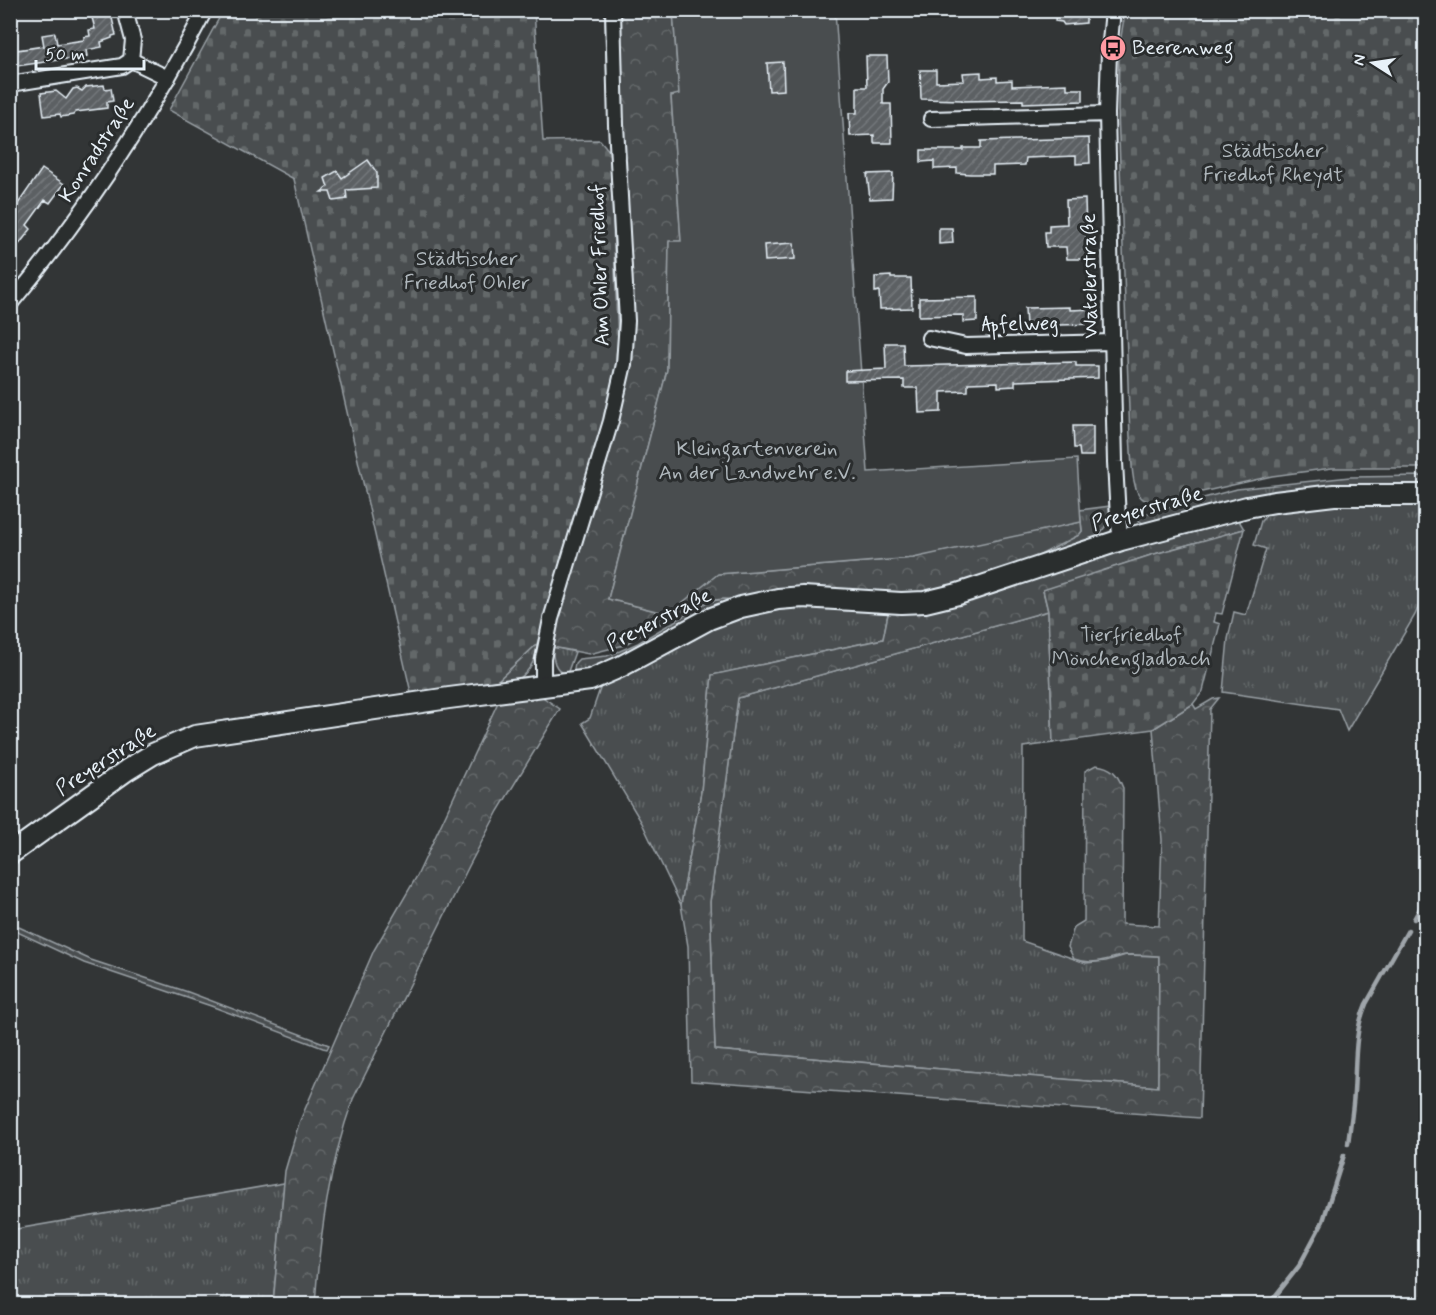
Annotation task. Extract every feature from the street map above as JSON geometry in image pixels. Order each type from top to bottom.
[{"type":"main road","name":"Preyerstraße","points":[[10,854],[127,770],[153,754],[195,736],[590,680],[605,675],[677,634],[709,619],[741,607],[778,599],[803,597],[901,603],[925,602],[958,594],[1121,540],[1218,514],[1275,502],[1334,495],[1425,495]]},
{"type":"street","points":[[10,84],[122,66],[131,60],[134,40],[125,10]]},
{"type":"street","name":"Konradstraße","points":[[10,304],[81,213],[127,147],[205,10]]},
{"type":"street","name":"Am Ohler Friedhof","points":[[543,686],[543,659],[551,619],[611,421],[624,364],[627,321],[616,125],[613,10]]},
{"type":"street","name":"Watelerstraße","points":[[1113,10],[1107,114],[1116,473],[1121,540]]},
{"type":"street","points":[[131,60],[168,78]]},
{"type":"street","points":[[931,119],[1107,114]]},
{"type":"street","name":"Apfelweg","points":[[929,338],[966,346],[1112,342]]},
{"type":"green space","name":"Städtischer Friedhof Ohler","points":[[223,11],[534,11],[543,141],[600,140],[610,152],[618,341],[616,377],[537,644],[497,681],[411,693],[294,179],[169,110]]},
{"type":"green space","points":[[605,11],[673,11],[679,95],[671,96],[681,241],[669,242],[667,370],[608,599],[667,614],[717,574],[913,558],[973,543],[1081,522],[1082,531],[1079,535],[1013,569],[940,593],[738,601],[724,599],[697,602],[624,645],[589,654],[537,644],[616,377],[617,294]]},
{"type":"green space","name":"Kleingartenverein An der Landwehr e.V.","points":[[673,11],[835,11],[868,472],[1077,459],[1081,522],[913,558],[718,574],[668,614],[608,599],[667,370],[669,241],[681,241],[671,96],[679,94]]},
{"type":"green space","name":"Städtischer Friedhof Rheydt","points":[[1125,11],[1425,11],[1425,468],[1332,468],[1272,476],[1158,502],[1146,501],[1139,495],[1132,471],[1130,437],[1118,111],[1119,50]]},
{"type":"green space","points":[[1425,476],[1425,487],[1146,525],[1133,517],[1237,489],[1350,477]]},
{"type":"green space","points":[[1373,502],[1425,502],[1425,591],[1415,615],[1347,731],[1338,709],[1223,692],[1228,639],[1234,612],[1246,615],[1266,549],[1254,545],[1261,521],[1270,512]]},
{"type":"green space","points":[[1111,506],[1107,524],[1098,537],[1013,569],[1079,535],[1082,531],[1080,510]]},
{"type":"green space","points":[[1238,519],[1244,529],[1151,555],[1043,591],[1048,611],[738,698],[710,902],[715,1050],[1158,1087],[1159,956],[1125,955],[1087,962],[1074,959],[1068,947],[1074,927],[1084,921],[1085,771],[1096,765],[1106,767],[1116,775],[1123,788],[1122,924],[1159,926],[1162,840],[1153,729],[1193,704],[1196,709],[1219,698],[1210,709],[1200,1118],[691,1081],[688,946],[681,905],[701,792],[712,675],[883,639],[889,609]]},
{"type":"green space","name":"Tierfriedhof Mönchengladbach","points":[[1244,529],[1222,614],[1216,613],[1214,622],[1220,624],[1203,691],[1193,704],[1153,729],[1053,743],[1048,611],[1043,590],[1151,555]]},
{"type":"green space","points":[[724,599],[738,601],[606,667],[573,675],[575,663],[579,659],[607,656],[620,651],[638,643],[707,602]]},
{"type":"green space","points":[[799,605],[889,609],[883,639],[712,675],[701,792],[681,905],[642,823],[582,723],[590,718],[602,683],[723,621],[773,608]]},
{"type":"green space","points":[[1048,611],[1053,743],[1023,747],[1022,941],[1086,963],[1106,961],[1126,955],[1159,956],[1158,1087],[715,1050],[710,902],[738,698]]},
{"type":"green space","points":[[537,644],[532,664],[519,679],[410,698],[411,693],[497,681]]},
{"type":"green space","points":[[552,647],[575,652],[567,674],[557,667]]},
{"type":"green space","points":[[541,696],[560,709],[498,811],[353,1099],[338,1149],[327,1200],[315,1304],[273,1304],[285,1171],[299,1123],[374,950],[417,876],[500,698]]},
{"type":"green space","points":[[10,923],[91,960],[188,992],[329,1045],[327,1049],[323,1048],[211,1006],[84,963],[11,929]]},
{"type":"green space","points":[[284,1183],[273,1304],[11,1304],[11,1230]]},
{"type":"building","points":[[90,10],[110,10],[116,35],[101,42],[102,47],[86,50],[87,56],[10,67],[10,51],[44,46],[42,35],[55,33],[57,44],[84,40],[84,37],[90,36],[89,30],[95,29]]},
{"type":"building","points":[[1056,10],[1086,10],[1086,23],[1064,25],[1062,22],[1055,21]]},
{"type":"building","points":[[866,56],[887,56],[888,82],[883,89],[883,104],[891,104],[892,143],[874,143],[874,135],[850,136],[849,113],[857,113],[857,87],[867,87]]},
{"type":"building","points":[[783,62],[784,90],[769,91],[767,63]]},
{"type":"building","points":[[920,70],[936,70],[936,82],[964,81],[963,73],[981,72],[981,78],[997,77],[997,81],[1012,80],[1012,86],[1067,84],[1067,89],[1083,89],[1083,101],[1023,103],[1023,100],[921,99]]},
{"type":"building","points":[[104,85],[105,89],[111,88],[113,101],[107,102],[107,108],[76,112],[73,115],[61,117],[60,114],[44,116],[41,93],[56,91],[66,99],[73,89],[77,88],[82,91],[86,87]]},
{"type":"building","points":[[1089,138],[1090,163],[1076,164],[1076,156],[1026,158],[1025,165],[993,166],[993,174],[970,174],[957,173],[957,168],[934,169],[934,161],[921,162],[921,150],[981,148],[981,141]]},
{"type":"building","points":[[368,160],[377,173],[377,188],[346,190],[347,199],[333,201],[330,192],[321,192],[328,187],[325,178],[337,171],[342,178]]},
{"type":"building","points":[[42,169],[64,184],[50,203],[45,200],[27,225],[31,229],[17,247],[10,242],[10,225],[16,218],[11,214]]},
{"type":"building","points":[[893,173],[892,198],[870,199],[867,174]]},
{"type":"building","points":[[1085,199],[1087,259],[1067,259],[1066,247],[1046,247],[1045,232],[1049,232],[1049,225],[1067,224],[1066,200]]},
{"type":"building","points":[[939,228],[952,228],[953,243],[939,244]]},
{"type":"building","points":[[794,243],[795,259],[765,261],[764,245]]},
{"type":"building","points":[[891,276],[891,278],[911,278],[912,308],[880,309],[879,291],[875,292],[875,277]]},
{"type":"building","points":[[977,297],[977,321],[963,322],[963,315],[919,316],[919,298]]},
{"type":"building","points":[[1070,307],[1070,310],[1094,309],[1094,324],[1026,326],[1025,308]]},
{"type":"building","points":[[885,343],[903,343],[904,366],[1076,362],[1076,366],[1098,366],[1098,378],[1015,381],[1015,386],[998,387],[998,382],[968,383],[968,391],[941,392],[941,412],[919,413],[918,388],[904,388],[904,380],[845,381],[845,371],[886,369]]},
{"type":"building","points":[[1073,426],[1093,426],[1093,456],[1080,456],[1079,448],[1074,448]]},
{"type":"waterway","points":[[1414,919],[1426,898]]},
{"type":"waterway","points":[[1348,1144],[1354,1099],[1357,1036],[1362,1014],[1408,930]]},
{"type":"waterway","points":[[1269,1304],[1299,1266],[1323,1221],[1344,1155]]},
{"type":"place","name":"Beerenweg","points":[[1113,48]]}]
